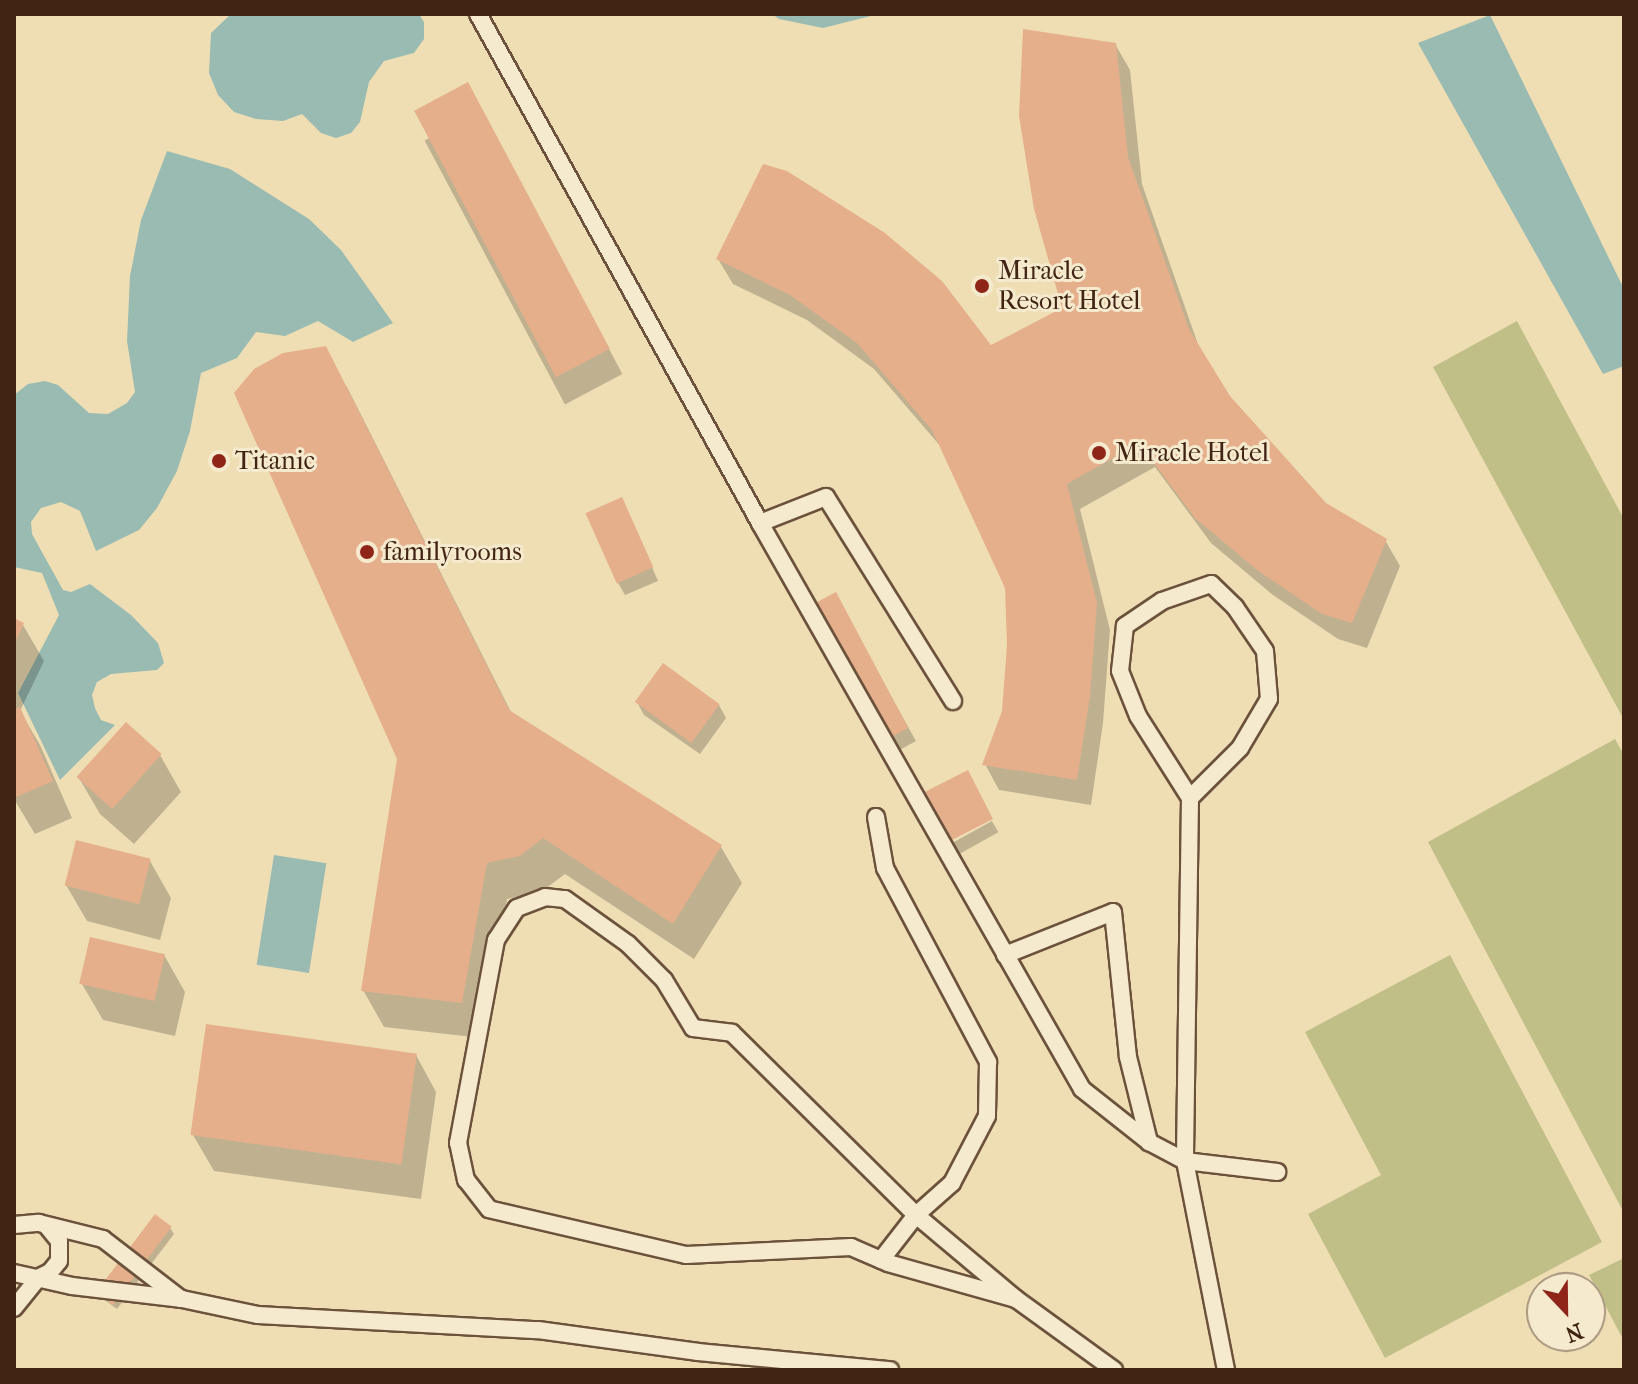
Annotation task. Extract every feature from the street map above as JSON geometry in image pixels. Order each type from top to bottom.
[{"type":"lane","points":[[478,14],[760,523],[1082,1089],[1149,1142],[1185,1161],[1277,1172]]},
{"type":"lane","points":[[760,523],[826,497],[953,701]]},
{"type":"lane","points":[[1190,798],[1240,748],[1269,699],[1265,651],[1235,607],[1211,584],[1162,601],[1125,626],[1120,671],[1138,716],[1190,798],[1185,1161],[1226,1370]]},
{"type":"lane","points":[[876,817],[885,868],[988,1062],[987,1116],[952,1183],[916,1215],[881,1260]]},
{"type":"lane","points":[[1016,1299],[881,1260],[851,1247],[686,1255],[489,1209],[466,1180],[458,1143],[496,940],[517,908],[545,897],[565,899],[628,944],[664,980],[693,1028],[732,1033],[916,1215],[1016,1299],[1114,1370]]},
{"type":"lane","points":[[1005,955],[1113,912],[1128,1057],[1149,1142]]},
{"type":"lane","points":[[14,1308],[38,1278],[55,1267],[61,1254],[59,1241],[46,1226]]},
{"type":"lane","points":[[18,1227],[46,1226],[103,1239],[182,1299]]},
{"type":"lane","points":[[15,1272],[72,1286],[182,1299],[258,1315],[538,1330],[698,1352],[890,1370]]},
{"type":"shaded area","points":[[1517,321],[1624,519],[1624,720],[1433,367]]},
{"type":"shaded area","points":[[1615,739],[1624,755],[1624,1213],[1428,842]]},
{"type":"shaded area","points":[[1450,955],[1602,1242],[1546,1272],[1526,1272],[1526,1283],[1385,1358],[1308,1214],[1381,1175],[1305,1032]]},
{"type":"shaded area","points":[[1624,1258],[1624,1341],[1606,1307],[1606,1272],[1595,1272]]},
{"type":"water","points":[[231,14],[419,14],[424,22],[424,39],[414,53],[384,61],[369,82],[360,122],[351,133],[336,138],[321,133],[302,114],[283,121],[256,119],[234,112],[218,95],[209,73],[211,33]]},
{"type":"water","points":[[772,14],[879,14],[823,28],[779,19]]},
{"type":"water","points":[[1490,15],[1624,289],[1624,366],[1603,374],[1418,43]]},
{"type":"water","points":[[167,151],[230,169],[309,219],[341,250],[393,323],[353,342],[318,321],[285,336],[256,332],[237,358],[201,373],[190,431],[177,471],[157,508],[139,530],[96,551],[80,511],[61,502],[41,508],[31,522],[32,534],[63,590],[71,592],[90,584],[131,615],[158,643],[164,663],[157,670],[111,674],[97,682],[92,695],[95,708],[101,720],[115,725],[60,780],[18,693],[59,615],[42,573],[14,567],[14,395],[28,384],[45,381],[58,385],[89,413],[108,414],[127,403],[135,392],[127,341],[130,276],[141,220]]},
{"type":"water","points":[[274,855],[326,863],[309,973],[257,965]]},
{"type":"building","points":[[1023,29],[1116,43],[1128,157],[1189,329],[1230,396],[1326,503],[1387,539],[1352,623],[1322,614],[1257,570],[1195,518],[1139,443],[1067,484],[1097,603],[1090,696],[1077,780],[982,765],[1002,711],[1007,645],[1005,588],[932,430],[857,343],[790,295],[716,259],[763,164],[787,171],[885,233],[942,281],[991,345],[1062,308],[1034,209],[1019,116]]},
{"type":"building","points":[[468,82],[610,349],[556,377],[414,111]]},
{"type":"building","name":"familyrooms","points":[[326,346],[509,710],[722,845],[673,924],[543,838],[520,856],[487,863],[462,1003],[361,991],[397,759],[234,393],[254,369],[283,353]]},
{"type":"building","points":[[622,497],[653,567],[617,584],[585,513]]},
{"type":"building","points":[[836,592],[908,728],[887,739],[815,603]]},
{"type":"building","points":[[14,618],[24,623],[14,645]]},
{"type":"building","points":[[663,663],[720,704],[691,743],[635,702]]},
{"type":"building","points":[[20,707],[53,781],[14,798],[14,710]]},
{"type":"building","points":[[126,722],[162,754],[112,809],[76,777]]},
{"type":"building","points":[[968,770],[993,819],[949,841],[924,792]]},
{"type":"building","points":[[76,840],[151,859],[139,904],[65,886]]},
{"type":"building","points":[[90,937],[165,954],[154,1001],[79,984]]},
{"type":"building","points":[[206,1024],[417,1054],[401,1165],[190,1135]]},
{"type":"building","points":[[155,1214],[172,1227],[113,1305],[96,1292]]},
{"type":"place","name":"Miracle Resort Hotel","points":[[982,286]]},
{"type":"place","name":"Miracle Hotel","points":[[1099,453]]},
{"type":"place","name":"Titanic","points":[[219,461]]},
{"type":"place","name":"familyrooms","points":[[367,552]]}]
